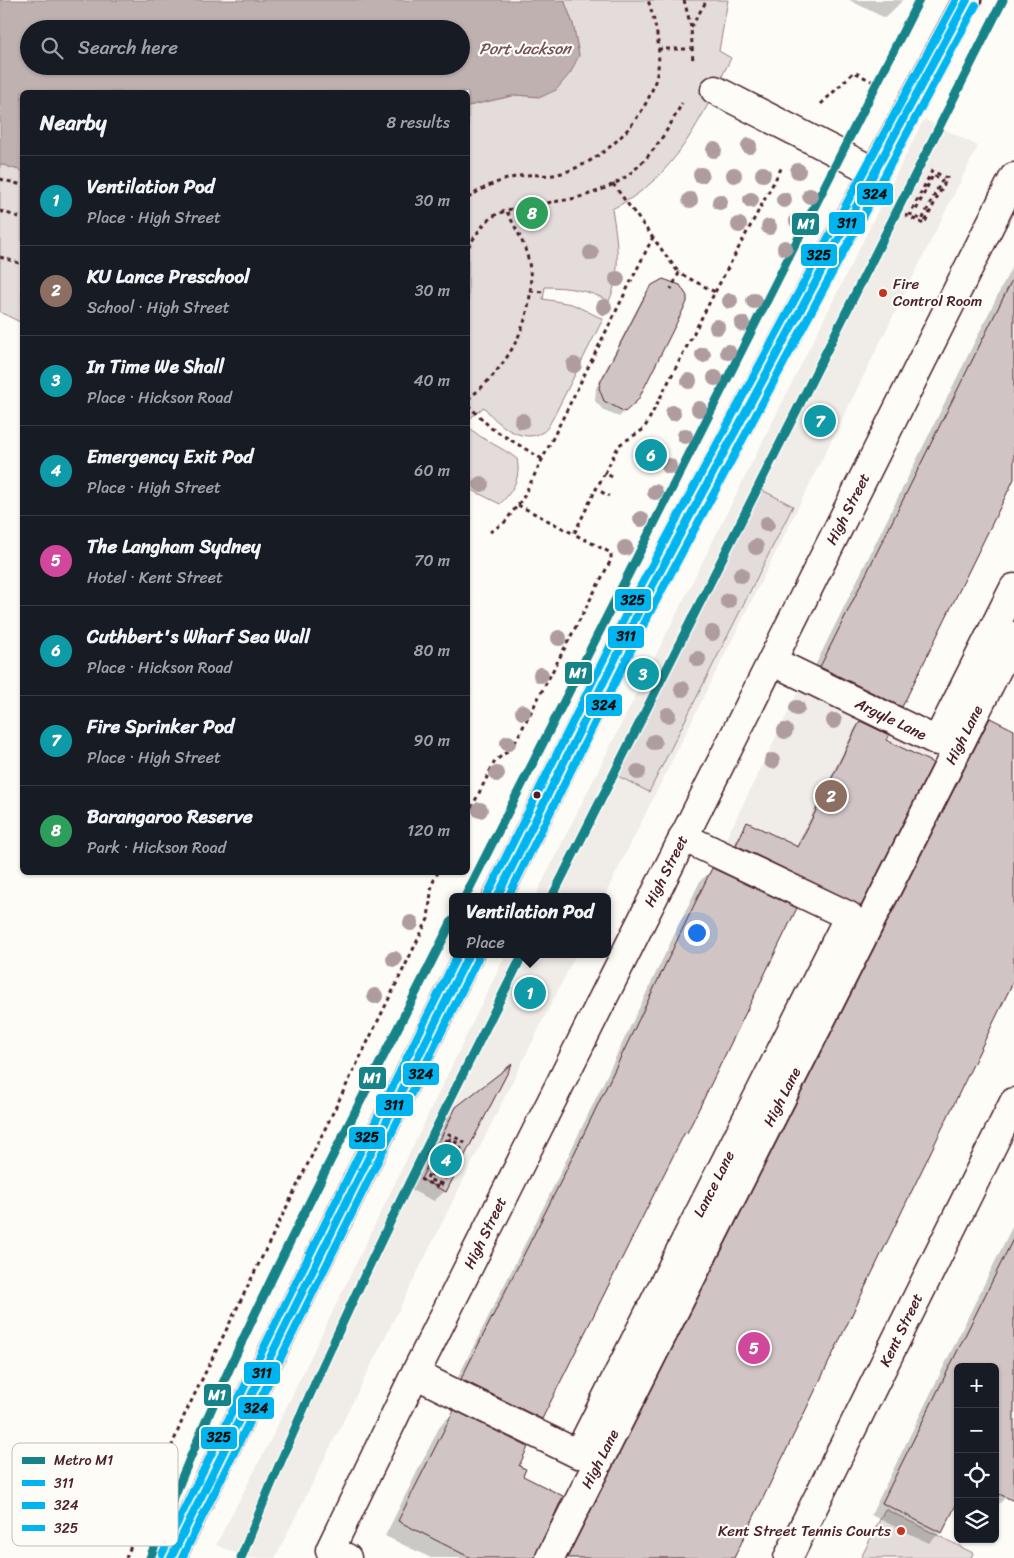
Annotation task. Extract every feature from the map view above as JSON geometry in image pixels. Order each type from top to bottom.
[{"type":"street","points":[[499,893],[640,609],[967,0]]},
{"type":"street","points":[[715,90],[875,172]]},
{"type":"street","name":"High Street","points":[[346,1558],[330,1550],[415,1374],[1014,177]]},
{"type":"street","name":"Argyle Lane","points":[[772,661],[937,741],[1014,588]]},
{"type":"street","name":"High Lane","points":[[550,1558],[1013,642]]},
{"type":"street","name":"Lance Lane","points":[[415,1374],[578,1454],[849,916],[683,837]]},
{"type":"street","points":[[178,1544],[467,958]]},
{"type":"street","name":"Kent Street","points":[[788,1558],[1014,1102]]},
{"type":"street","points":[[171,1558],[177,1546]]},
{"type":"path","points":[[470,196],[479,189],[498,180],[528,175],[556,175],[579,168],[599,156],[622,136],[638,114],[652,89],[658,68],[655,19],[648,0]]},
{"type":"path","points":[[684,0],[691,27],[693,65]]},
{"type":"path","points":[[691,27],[707,0]]},
{"type":"path","points":[[658,49],[692,49]]},
{"type":"path","points":[[814,110],[854,72],[883,87]]},
{"type":"path","points":[[470,243],[490,218],[506,210],[562,201],[613,184],[630,173],[655,147],[683,100]]},
{"type":"path","points":[[574,534],[619,445],[644,429],[783,164]]},
{"type":"path","points":[[905,215],[924,224],[947,178],[932,171],[910,214],[922,220],[942,180],[933,175],[914,212]]},
{"type":"path","points":[[0,178],[20,184]]},
{"type":"path","points":[[613,184],[679,273],[715,292]]},
{"type":"path","points":[[470,397],[490,379],[510,353],[526,316],[530,291],[529,262],[524,245],[506,210]]},
{"type":"path","points":[[0,211],[20,217]]},
{"type":"path","points":[[490,532],[505,522],[518,505],[653,238]]},
{"type":"path","points":[[0,258],[20,263]]},
{"type":"path","points":[[671,289],[679,273]]},
{"type":"path","points":[[530,291],[544,292]]},
{"type":"path","points":[[470,408],[491,428],[542,459]]},
{"type":"path","points":[[605,473],[612,477]]},
{"type":"path","points":[[596,489],[609,496]]},
{"type":"path","points":[[470,811],[495,761],[512,748],[611,560],[611,553],[518,505]]},
{"type":"path","points":[[173,1443],[184,1416],[428,919],[432,884],[436,875]]},
{"type":"path","points":[[420,1178],[440,1188],[464,1142],[449,1134],[427,1178],[439,1184],[459,1144],[450,1139],[431,1176]]},
{"type":"path","points":[[126,1558],[131,1546]]},
{"type":"shaded area","points":[[564,0],[728,0],[719,51],[731,58],[697,124],[670,164],[634,196],[612,209],[617,243],[617,267],[616,279],[609,301],[578,290],[545,287],[543,299],[572,304],[603,319],[548,427],[543,432],[526,436],[518,434],[502,425],[484,407],[470,418],[470,106],[516,95],[541,97],[579,55],[573,24]]},
{"type":"shaded area","points":[[924,119],[978,146],[606,893],[537,893]]},
{"type":"shaded area","points":[[0,164],[20,170],[20,322],[0,312]]},
{"type":"shaded area","points":[[470,428],[479,436],[517,459],[518,472],[515,484],[500,504],[470,489]]},
{"type":"shaded area","points":[[762,490],[793,506],[649,792],[618,776]]},
{"type":"shaded area","points":[[801,686],[936,751],[861,907],[725,841]]},
{"type":"shaded area","points":[[504,958],[574,958],[275,1558],[248,1558],[216,1545],[270,1441]]},
{"type":"shaded area","name":"Kent Street Tennis Courts","points":[[885,1509],[973,1553],[971,1558],[861,1558]]},
{"type":"water","name":"Port Jackson","points":[[0,0],[564,0],[573,24],[579,55],[571,72],[556,90],[541,97],[516,95],[470,106],[470,90],[20,90],[20,170],[0,164]]},
{"type":"building","points":[[1014,276],[1014,479],[902,707],[820,667]]},
{"type":"building","points":[[663,279],[680,285],[687,296],[687,302],[638,400],[625,412],[604,401],[599,388],[601,381],[648,290],[652,285]]},
{"type":"building","points":[[990,718],[1014,730],[1014,980],[734,1558],[567,1558]]},
{"type":"building","points":[[860,721],[889,735],[886,740],[933,763],[861,906],[736,845],[747,822],[798,847]]},
{"type":"building","points":[[712,868],[797,908],[687,1133],[685,1132],[542,1419],[461,1379],[559,1185]]},
{"type":"building","points":[[512,1064],[446,1192],[421,1179],[456,1107]]},
{"type":"building","points":[[1014,1237],[1014,1501],[999,1494],[999,1363],[954,1363],[954,1509],[942,1533],[882,1503]]},
{"type":"building","points":[[454,1410],[528,1447],[519,1466],[526,1469],[523,1476],[563,1496],[535,1558],[471,1558],[398,1521]]},
{"type":"metro line","name":"M1","points":[[467,893],[919,0]]},
{"type":"metro line","name":"M1","points":[[554,893],[1003,0]]},
{"type":"metro line","name":"M1","points":[[178,1488],[217,1395],[254,1315],[449,927]]},
{"type":"metro line","name":"M1","points":[[241,1558],[340,1328],[411,1178],[521,958]]},
{"type":"metro line","name":"M1","points":[[150,1558],[155,1546]]},
{"type":"transit line","name":"325","points":[[488,893],[631,604],[956,0]]},
{"type":"transit line","name":"311","points":[[499,893],[640,609],[967,0]]},
{"type":"transit line","name":"324","points":[[510,893],[649,614],[976,5]]},
{"type":"transit line","name":"325","points":[[178,1522],[456,958]]},
{"type":"transit line","name":"311","points":[[178,1544],[467,958]]},
{"type":"transit line","name":"324","points":[[182,1558],[478,958]]},
{"type":"transit line","name":"325","points":[[162,1554],[166,1546]]},
{"type":"transit line","name":"311","points":[[171,1558],[177,1546]]},
{"type":"place","name":"Barangaroo Reserve","points":[[532,213]]},
{"type":"place","name":"Fire Control Room","points":[[883,293]]},
{"type":"place","name":"Fire Sprinker Pod","points":[[820,421]]},
{"type":"place","name":"Cuthbert's Wharf Sea Wall","points":[[651,455]]},
{"type":"place","name":"In Time We Shall","points":[[643,674]]},
{"type":"place","name":"KU Lance Preschool","points":[[831,796]]},
{"type":"place","name":"Ventilation Pod","points":[[530,993]]},
{"type":"place","name":"Emergency Exit Pod","points":[[446,1160]]},
{"type":"place","name":"The Langham Sydney","points":[[754,1348]]},
{"type":"place","name":"Kent Street Tennis Courts","points":[[901,1531]]}]
